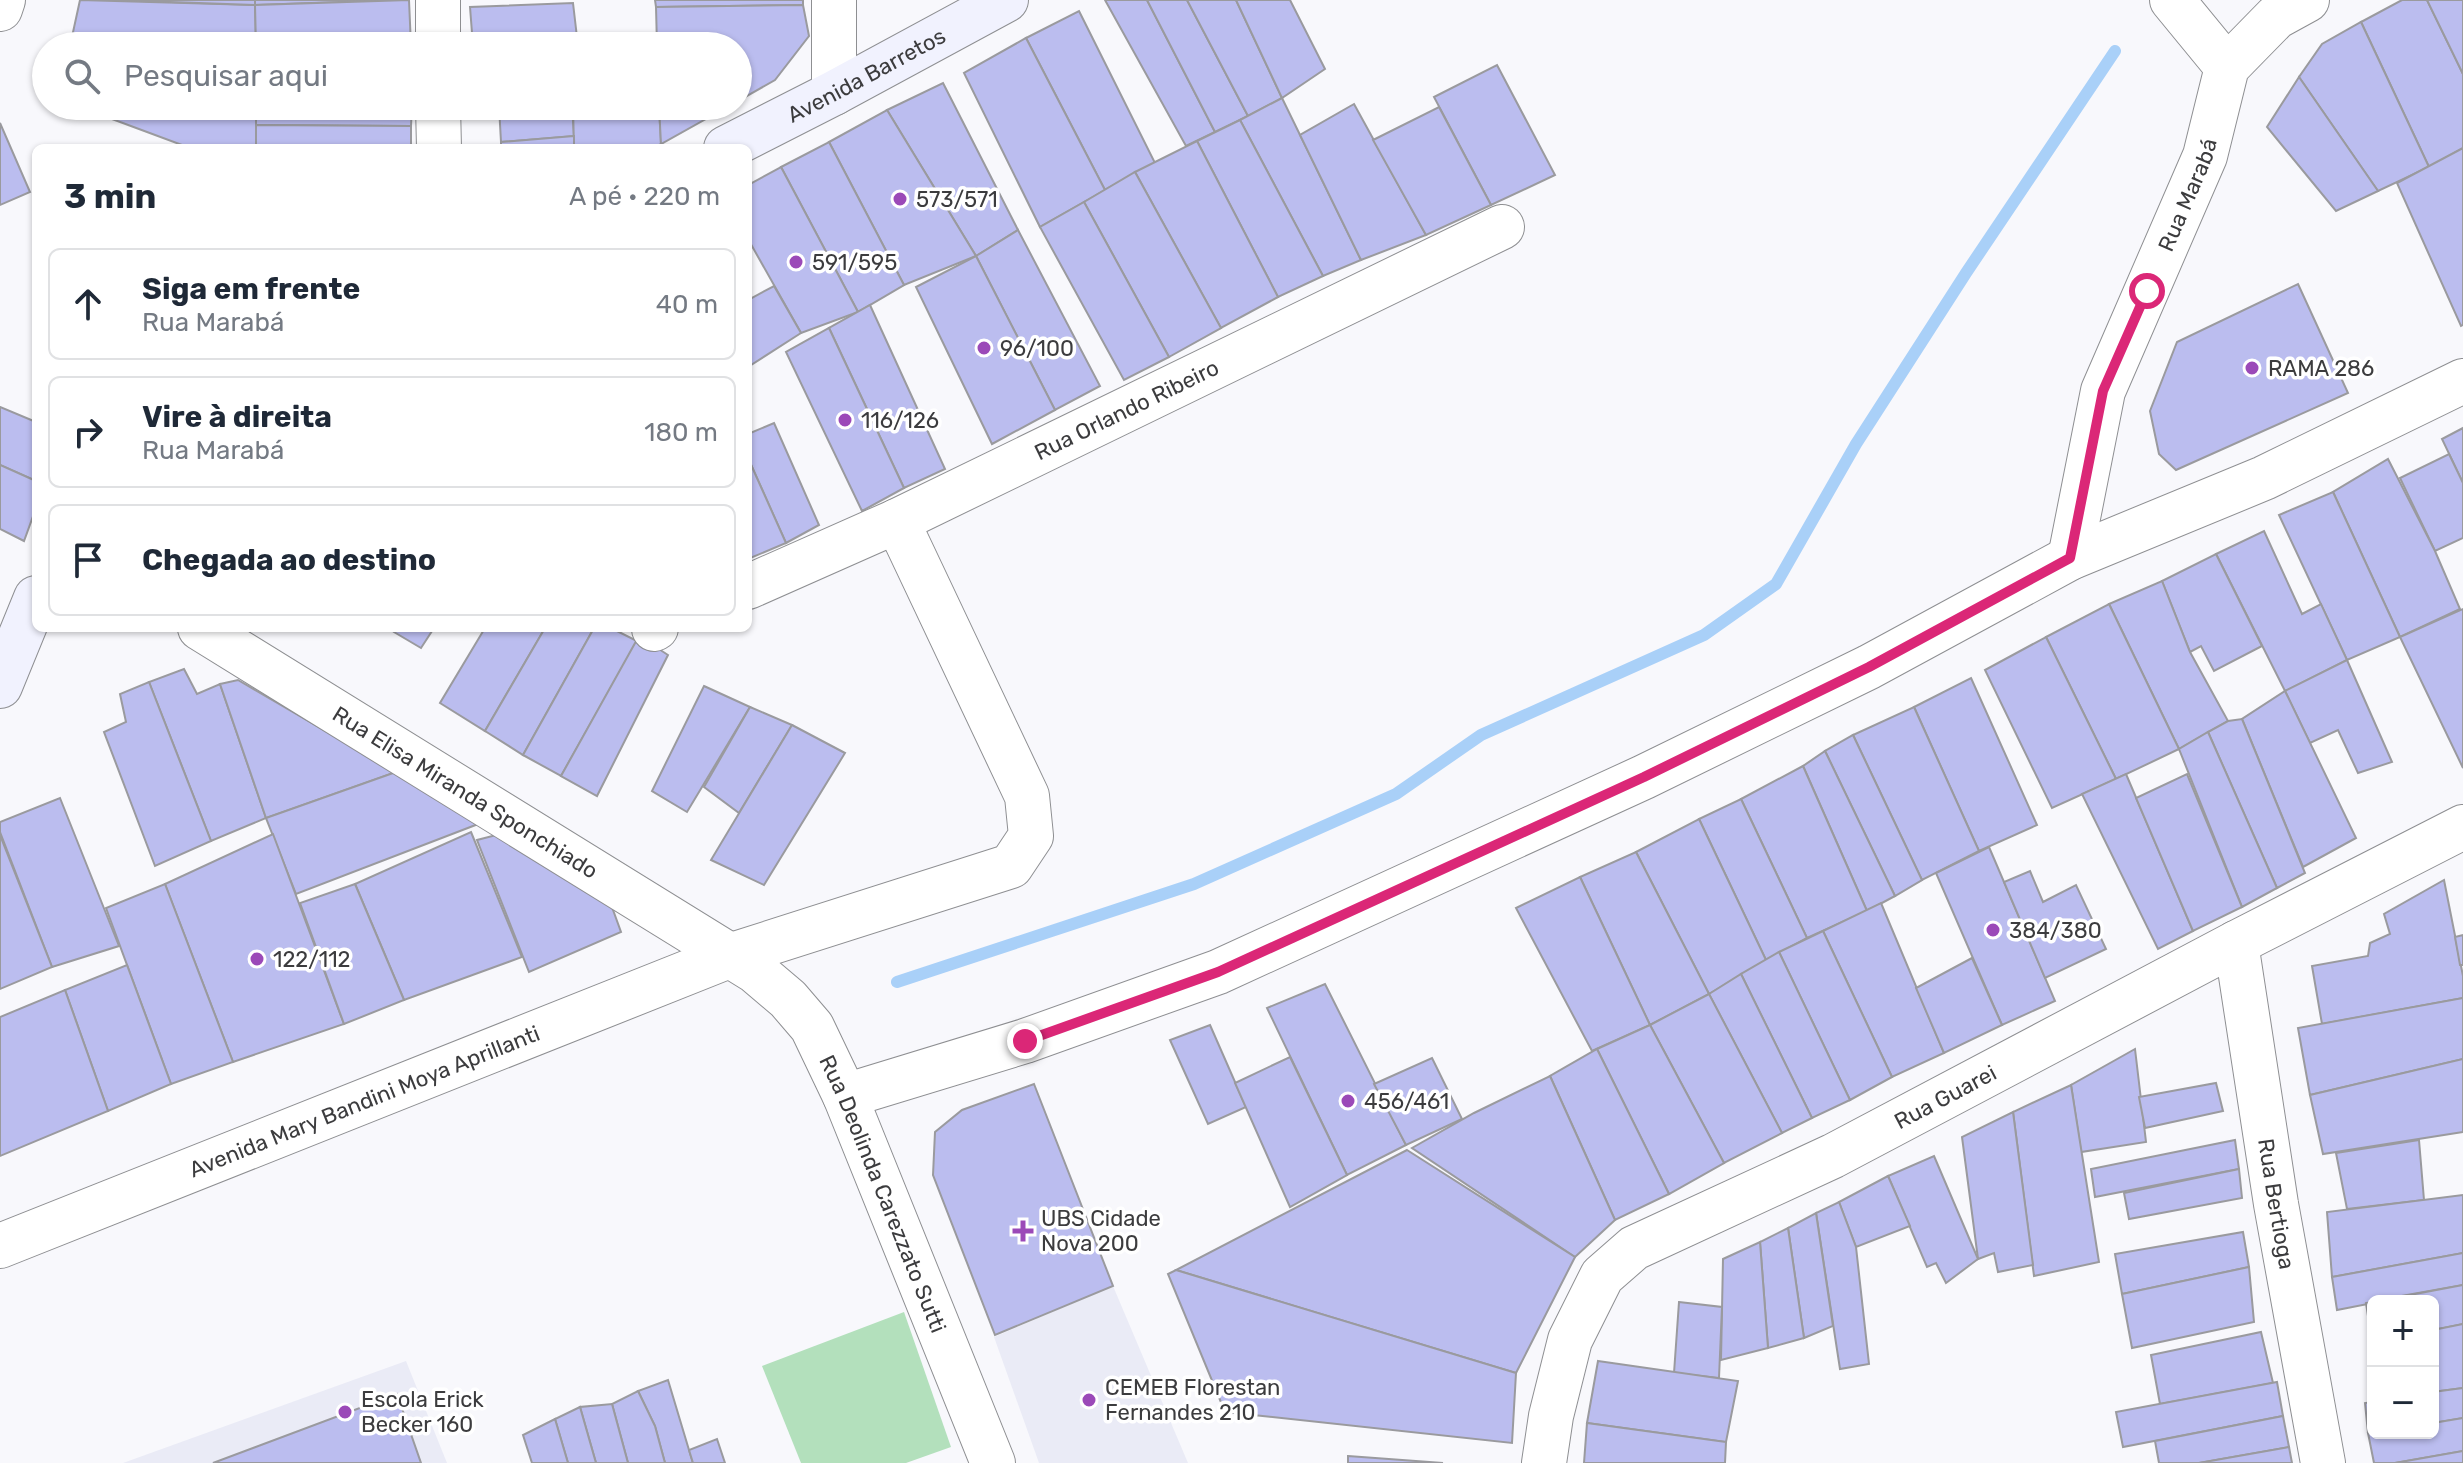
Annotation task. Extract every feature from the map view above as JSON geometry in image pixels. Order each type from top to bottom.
[{"type":"street","points":[[0,9],[3,0]]},
{"type":"street","points":[[438,0],[438,32]]},
{"type":"street","points":[[834,0],[834,93]]},
{"type":"street","name":"Avenida Barretos","points":[[734,144],[1006,0]]},
{"type":"street","points":[[2172,0],[2227,67],[2276,17],[2307,0]]},
{"type":"street","name":"Rua Marabá","points":[[2070,558],[2103,391],[2205,156],[2227,67]]},
{"type":"street","points":[[438,120],[439,144]]},
{"type":"street","name":"Rua Orlando Ribeiro","points":[[752,585],[897,521],[1502,227]]},
{"type":"street","points":[[845,1096],[1025,1041],[1218,972],[1644,777],[1869,667],[2070,558],[2264,478],[2463,381]]},
{"type":"street","name":"Avenida Mary Bandini Moya Aprillanti","points":[[0,1246],[729,956],[1011,866],[1031,836],[1027,796],[897,521]]},
{"type":"street","points":[[0,686],[32,608]]},
{"type":"street","name":"Rua Elisa Miranda Sponchiado","points":[[206,632],[729,956]]},
{"type":"street","name":"Rua Guarei","points":[[1544,1463],[1551,1416],[1570,1340],[1602,1276],[1634,1248],[1833,1156],[2463,827]]},
{"type":"street","name":"Rua Bertioga","points":[[2236,943],[2276,1204],[2323,1463]]},
{"type":"street","name":"Rua Deolinda Carezzato Sutti","points":[[729,956],[755,971],[788,999],[812,1027],[845,1096],[993,1463]]},
{"type":"shaded area","name":"CEMEB Florestan Fernandes 210","points":[[1113,1286],[1188,1463],[1039,1463],[994,1337]]},
{"type":"shaded area","name":"Escola Erick Becker 160","points":[[406,1361],[447,1463],[123,1463]]},
{"type":"green space","points":[[904,1312],[951,1447],[906,1463],[801,1463],[762,1366]]},
{"type":"building","points":[[80,0],[255,5],[256,32],[73,32]]},
{"type":"building","points":[[114,0],[255,0],[255,5]]},
{"type":"building","points":[[255,0],[397,0],[255,5]]},
{"type":"building","points":[[409,0],[410,32],[256,32],[255,5]]},
{"type":"building","points":[[655,0],[803,0],[803,5],[656,7]]},
{"type":"building","points":[[1105,0],[1147,0],[1215,132],[1186,146]]},
{"type":"building","points":[[1147,0],[1187,0],[1248,116],[1215,132]]},
{"type":"building","points":[[1187,0],[1236,0],[1282,98],[1248,116]]},
{"type":"building","points":[[1236,0],[1290,0],[1325,69],[1282,98]]},
{"type":"building","points":[[2402,0],[2427,0],[2463,74],[2463,148],[2429,167],[2361,22]]},
{"type":"building","points":[[2427,0],[2463,0],[2463,74]]},
{"type":"building","points":[[573,3],[576,32],[472,32],[470,7]]},
{"type":"building","points":[[803,5],[809,36],[775,80],[752,93],[752,32],[657,32],[656,7]]},
{"type":"building","points":[[1079,11],[1155,163],[1105,190],[1026,38]]},
{"type":"building","points":[[2361,22],[2429,167],[2378,191],[2299,77],[2322,44]]},
{"type":"building","points":[[1026,38],[1105,190],[1040,227],[964,73]]},
{"type":"building","points":[[1497,65],[1555,175],[1491,205],[1434,97]]},
{"type":"building","points":[[2299,77],[2378,191],[2336,211],[2267,127]]},
{"type":"building","points":[[943,83],[1018,230],[976,256],[887,110]]},
{"type":"building","points":[[1282,98],[1361,260],[1323,276],[1240,120]]},
{"type":"building","points":[[1354,104],[1426,235],[1361,260],[1300,135]]},
{"type":"building","points":[[1439,107],[1491,205],[1426,235],[1373,140]]},
{"type":"building","name":"573/571","points":[[887,110],[976,256],[904,285],[829,142]]},
{"type":"building","points":[[115,120],[256,120],[256,144],[179,144]]},
{"type":"building","points":[[256,120],[411,120],[411,126],[256,125]]},
{"type":"building","points":[[500,120],[573,120],[574,136],[501,142]]},
{"type":"building","points":[[573,120],[660,120],[661,144],[574,144]]},
{"type":"building","points":[[660,120],[704,120],[661,144]]},
{"type":"building","points":[[1240,120],[1323,276],[1278,297],[1197,141]]},
{"type":"building","points":[[0,123],[30,192],[0,205]]},
{"type":"building","points":[[256,125],[411,126],[411,144],[256,144]]},
{"type":"building","points":[[574,136],[574,144],[501,142]]},
{"type":"building","points":[[1197,141],[1278,297],[1221,328],[1135,172]]},
{"type":"building","points":[[829,142],[904,285],[858,312],[781,167]]},
{"type":"building","points":[[2463,148],[2463,325],[2461,326],[2397,183]]},
{"type":"building","name":"591/595","points":[[781,167],[858,312],[801,333],[752,246],[752,183]]},
{"type":"building","points":[[1135,172],[1221,328],[1169,357],[1084,202]]},
{"type":"building","points":[[1084,202],[1169,357],[1124,380],[1040,227]]},
{"type":"building","points":[[1018,230],[1100,386],[1055,410],[976,256]]},
{"type":"building","name":"96/100","points":[[976,256],[1055,410],[992,444],[916,287]]},
{"type":"building","name":"RAMA 286","points":[[2298,284],[2348,393],[2176,470],[2159,454],[2150,411],[2177,342]]},
{"type":"building","points":[[774,286],[801,333],[752,364],[752,298]]},
{"type":"building","points":[[870,305],[945,469],[904,488],[829,328]]},
{"type":"building","name":"116/126","points":[[829,328],[904,488],[862,511],[786,352]]},
{"type":"building","points":[[0,407],[32,420],[32,479],[0,465]]},
{"type":"building","points":[[774,423],[819,525],[786,543],[752,467],[752,432]]},
{"type":"building","points":[[2463,428],[2463,483],[2442,439]]},
{"type":"building","points":[[2449,454],[2463,483],[2463,538],[2435,551],[2400,478]]},
{"type":"building","points":[[2388,459],[2435,551],[2460,609],[2400,637],[2333,492]]},
{"type":"building","points":[[0,465],[32,479],[32,519],[24,541],[0,529]]},
{"type":"building","points":[[752,467],[786,543],[752,557]]},
{"type":"building","points":[[2333,492],[2400,637],[2347,660],[2279,515]]},
{"type":"building","points":[[2264,531],[2302,614],[2321,604],[2347,660],[2285,691],[2216,554]]},
{"type":"building","points":[[2216,554],[2262,646],[2214,671],[2201,646],[2190,652],[2162,581]]},
{"type":"building","points":[[2162,581],[2190,652],[2228,721],[2179,749],[2109,604]]},
{"type":"building","points":[[2109,604],[2179,749],[2116,779],[2046,637]]},
{"type":"building","points":[[2463,609],[2463,768],[2400,637]]},
{"type":"building","points":[[394,632],[431,632],[421,648]]},
{"type":"building","points":[[483,632],[543,632],[485,731],[440,703]]},
{"type":"building","points":[[543,632],[592,632],[523,755],[485,731]]},
{"type":"building","points":[[592,632],[619,632],[637,641],[561,776],[523,755]]},
{"type":"building","points":[[639,636],[668,655],[597,796],[561,776]]},
{"type":"building","points":[[2046,637],[2116,779],[2052,808],[1985,670]]},
{"type":"building","points":[[2347,660],[2392,762],[2358,773],[2338,730],[2310,743],[2285,691]]},
{"type":"building","points":[[184,669],[197,694],[220,684],[266,818],[211,841],[149,682]]},
{"type":"building","points":[[1971,678],[2037,825],[1979,851],[1914,707]]},
{"type":"building","points":[[238,680],[396,772],[266,818],[220,684]]},
{"type":"building","points":[[149,682],[211,841],[155,866],[104,732],[126,722],[120,694]]},
{"type":"building","points":[[704,686],[750,707],[687,812],[652,791]]},
{"type":"building","points":[[2285,691],[2356,838],[2303,867],[2242,719]]},
{"type":"building","points":[[750,707],[792,725],[739,813],[704,787]]},
{"type":"building","points":[[1914,707],[1979,851],[1922,880],[1853,735]]},
{"type":"building","points":[[2242,719],[2305,873],[2277,888],[2208,732],[2228,721]]},
{"type":"building","points":[[792,725],[845,753],[764,885],[711,860]]},
{"type":"building","points":[[2208,732],[2277,888],[2242,907],[2179,749]]},
{"type":"building","points":[[1853,735],[1922,880],[1895,896],[1825,751]]},
{"type":"building","points":[[1825,751],[1895,896],[1867,911],[1803,766]]},
{"type":"building","points":[[1803,766],[1867,911],[1807,938],[1741,799]]},
{"type":"building","points":[[396,772],[486,821],[296,894],[266,818]]},
{"type":"building","points":[[2126,774],[2193,931],[2158,949],[2082,794]]},
{"type":"building","points":[[2187,774],[2242,907],[2193,931],[2136,798]]},
{"type":"building","points":[[60,798],[119,946],[52,967],[0,832],[0,822]]},
{"type":"building","points":[[1741,799],[1807,938],[1766,960],[1699,819]]},
{"type":"building","points":[[1699,819],[1766,960],[1709,994],[1636,852]]},
{"type":"building","points":[[471,832],[522,957],[404,1000],[355,884]]},
{"type":"building","name":"122/112","points":[[273,834],[344,1024],[233,1062],[165,884]]},
{"type":"building","points":[[500,834],[609,899],[621,932],[529,972],[477,840]]},
{"type":"building","points":[[0,835],[52,967],[0,989]]},
{"type":"building","name":"384/380","points":[[1989,847],[2055,1001],[2002,1025],[1936,873]]},
{"type":"building","points":[[1636,852],[1709,994],[1650,1025],[1580,877]]},
{"type":"building","points":[[2030,871],[2043,902],[2076,885],[2106,949],[2045,978],[2004,882]]},
{"type":"building","points":[[1580,877],[1650,1025],[1592,1051],[1516,908]]},
{"type":"building","points":[[2444,880],[2463,976],[2463,998],[2322,1024],[2312,966],[2368,956],[2370,943],[2390,934],[2384,914]]},
{"type":"building","points":[[165,884],[233,1062],[171,1084],[106,908]]},
{"type":"building","points":[[355,884],[404,1000],[344,1024],[300,903]]},
{"type":"building","points":[[1881,903],[1944,1053],[1892,1077],[1823,931]]},
{"type":"building","points":[[1823,931],[1892,1077],[1850,1100],[1779,952]]},
{"type":"building","points":[[2463,935],[2463,965],[2460,965],[2455,937]]},
{"type":"building","points":[[1779,952],[1850,1100],[1812,1118],[1741,974]]},
{"type":"building","points":[[1972,958],[2002,1025],[1944,1053],[1916,988]]},
{"type":"building","points":[[127,965],[171,1084],[108,1111],[65,990]]},
{"type":"building","points":[[1741,974],[1812,1118],[1782,1133],[1709,994]]},
{"type":"building","name":"456/461","points":[[1325,984],[1406,1145],[1347,1175],[1267,1008]]},
{"type":"building","points":[[65,990],[108,1111],[0,1156],[0,1017]]},
{"type":"building","points":[[1709,994],[1782,1133],[1724,1163],[1650,1025]]},
{"type":"building","points":[[2463,998],[2463,1059],[2310,1095],[2298,1028]]},
{"type":"building","points":[[1210,1025],[1246,1107],[1208,1124],[1170,1040]]},
{"type":"building","points":[[1650,1025],[1724,1163],[1669,1194],[1597,1049]]},
{"type":"building","points":[[1597,1049],[1669,1194],[1615,1220],[1550,1076]]},
{"type":"building","points":[[2135,1049],[2146,1142],[2081,1152],[2071,1085]]},
{"type":"building","points":[[1290,1057],[1347,1175],[1290,1207],[1235,1083]]},
{"type":"building","points":[[1432,1058],[1462,1119],[1406,1145],[1374,1084]]},
{"type":"building","points":[[2463,1059],[2463,1132],[2323,1154],[2310,1095]]},
{"type":"building","points":[[1550,1076],[1615,1220],[1575,1257],[1412,1148]]},
{"type":"building","points":[[2216,1083],[2223,1111],[2145,1128],[2139,1097]]},
{"type":"building","name":"UBS Cidade Nova 200","points":[[1034,1084],[1113,1286],[995,1335],[933,1175],[935,1132],[962,1110]]},
{"type":"building","points":[[2071,1085],[2099,1262],[2034,1276],[2013,1112]]},
{"type":"building","points":[[2013,1112],[2033,1265],[1998,1272],[1994,1253],[1978,1259],[1962,1137]]},
{"type":"building","points":[[2235,1140],[2239,1169],[2095,1197],[2091,1169]]},
{"type":"building","points":[[2419,1140],[2424,1200],[2347,1209],[2336,1153]]},
{"type":"building","points":[[1407,1150],[1575,1257],[1516,1373],[1176,1270]]},
{"type":"building","points":[[1934,1156],[1978,1259],[1946,1283],[1936,1263],[1927,1267],[1888,1176]]},
{"type":"building","points":[[2239,1169],[2242,1198],[2129,1219],[2124,1193]]},
{"type":"building","points":[[1888,1176],[1910,1226],[1856,1247],[1839,1202]]},
{"type":"building","points":[[2463,1195],[2463,1253],[2332,1277],[2327,1212]]},
{"type":"building","points":[[1839,1202],[1856,1247],[1869,1364],[1840,1369],[1816,1213]]},
{"type":"building","points":[[1816,1213],[1833,1326],[1804,1338],[1788,1228]]},
{"type":"building","points":[[1788,1228],[1804,1338],[1768,1348],[1760,1242]]},
{"type":"building","points":[[2243,1232],[2249,1267],[2122,1294],[2115,1254]]},
{"type":"building","points":[[1760,1242],[1768,1348],[1721,1360],[1723,1259]]},
{"type":"building","points":[[2463,1253],[2463,1285],[2407,1295],[2367,1295],[2367,1304],[2337,1310],[2332,1277]]},
{"type":"building","points":[[2249,1267],[2254,1322],[2132,1348],[2122,1294]]},
{"type":"building","points":[[1176,1270],[1516,1373],[1512,1443],[1225,1412],[1168,1274]]},
{"type":"building","points":[[2463,1285],[2463,1324],[2439,1329],[2439,1295],[2410,1295]]},
{"type":"building","points":[[1679,1302],[1722,1307],[1719,1378],[1674,1373]]},
{"type":"building","points":[[2463,1324],[2463,1388],[2439,1391],[2439,1329]]},
{"type":"building","points":[[2261,1332],[2273,1383],[2160,1404],[2151,1355]]},
{"type":"building","points":[[1598,1361],[1738,1381],[1726,1442],[1587,1423]]},
{"type":"building","points":[[668,1380],[693,1463],[665,1463],[655,1426],[638,1391]]},
{"type":"building","points":[[2277,1382],[2283,1416],[2123,1447],[2116,1412]]},
{"type":"building","points":[[2463,1388],[2463,1418],[2439,1422],[2439,1391]]},
{"type":"building","points":[[638,1391],[655,1426],[665,1463],[628,1463],[612,1404]]},
{"type":"building","points":[[397,1394],[421,1463],[213,1463]]},
{"type":"building","points":[[612,1404],[628,1463],[596,1463],[580,1407]]},
{"type":"building","points":[[580,1407],[596,1463],[568,1463],[555,1419]]},
{"type":"building","points":[[2283,1416],[2289,1447],[2199,1463],[2159,1463],[2155,1441]]},
{"type":"building","points":[[2463,1418],[2463,1451],[2395,1463],[2374,1463],[2369,1439],[2439,1439],[2439,1422]]},
{"type":"building","points":[[555,1419],[568,1463],[532,1463],[523,1435]]},
{"type":"building","points":[[1587,1423],[1726,1442],[1725,1463],[1584,1463]]},
{"type":"building","points":[[717,1439],[725,1463],[693,1463],[689,1450]]},
{"type":"building","points":[[2289,1447],[2292,1463],[2199,1463]]},
{"type":"building","points":[[2463,1451],[2463,1463],[2395,1463]]},
{"type":"building","points":[[1348,1456],[1443,1463],[1348,1463]]},
{"type":"waterway","points":[[897,982],[1194,884],[1396,794],[1481,735],[1704,635],[1776,584],[1856,444],[2115,51]]},
{"type":"place","name":"573/571","points":[[900,199]]},
{"type":"place","name":"591/595","points":[[796,262]]},
{"type":"place","name":"96/100","points":[[984,348]]},
{"type":"place","name":"RAMA 286","points":[[2252,368]]},
{"type":"place","name":"116/126","points":[[845,420]]},
{"type":"place","name":"384/380","points":[[1993,930]]},
{"type":"place","name":"122/112","points":[[257,959]]},
{"type":"place","name":"456/461","points":[[1348,1101]]},
{"type":"place","name":"UBS Cidade Nova 200","points":[[1023,1231]]},
{"type":"place","name":"CEMEB Florestan Fernandes 210","points":[[1089,1400]]},
{"type":"place","name":"Escola Erick Becker 160","points":[[345,1412]]},
{"type":"route","points":[[1025,1041],[1218,972],[1644,777],[1869,667],[2070,558],[2103,391],[2147,291]]}]
